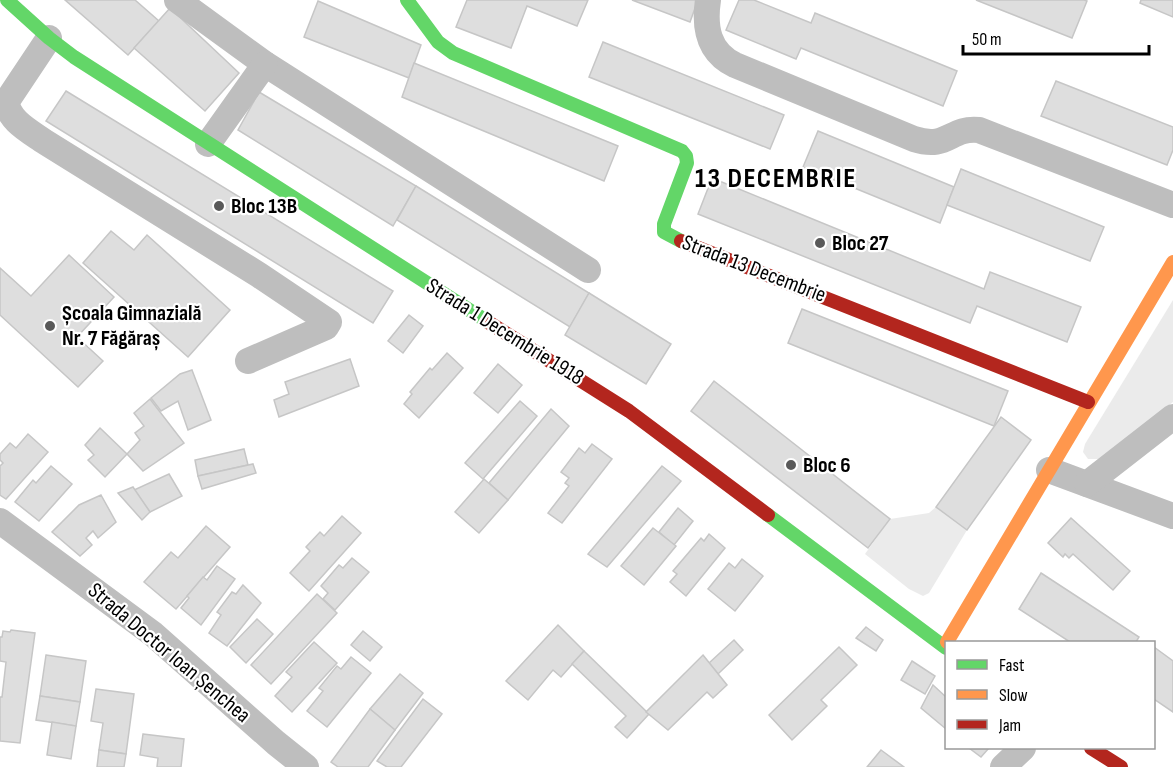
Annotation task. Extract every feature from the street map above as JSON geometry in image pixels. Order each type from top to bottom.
[{"type":"street","name":"Strada 1 Decembrie 1918","points":[[7,0],[49,38],[208,144],[629,411],[945,644]]},
{"type":"street","points":[[177,0],[265,64],[588,270]]},
{"type":"street","name":"Strada 13 Decembrie","points":[[407,0],[438,42],[453,53],[681,151],[686,156],[687,162],[664,224],[665,234],[1088,402]]},
{"type":"street","points":[[708,0],[706,24],[709,39],[722,57],[735,65],[914,139],[933,143],[966,130],[980,130],[1173,205]]},
{"type":"street","points":[[49,38],[7,101],[8,109],[18,122],[45,142],[277,286],[329,322],[328,326],[248,362]]},
{"type":"street","points":[[208,144],[265,64]]},
{"type":"street","points":[[948,641],[1173,262]]},
{"type":"street","points":[[1087,484],[1173,417]]},
{"type":"street","points":[[1049,470],[1173,516]]},
{"type":"street","name":"Strada Doctor Ioan Șenchea","points":[[0,521],[153,634],[306,767]]},
{"type":"street","points":[[1003,767],[1021,749]]},
{"type":"street","points":[[1094,749],[1121,767]]},
{"type":"shaded area","points":[[1173,300],[1173,402],[1100,459],[1088,459],[1083,452],[1085,444]]},
{"type":"shaded area","points":[[936,507],[967,530],[929,593],[923,596],[909,589],[865,554],[890,519],[929,513]]},
{"type":"building","points":[[65,0],[135,0],[159,21],[128,55]]},
{"type":"building","points":[[467,0],[588,0],[577,26],[527,6],[511,48],[456,27]]},
{"type":"building","points":[[632,0],[698,0],[690,22]]},
{"type":"building","points":[[739,0],[754,0],[811,23],[815,13],[957,71],[943,106],[801,48],[796,59],[726,30]]},
{"type":"building","points":[[976,0],[1084,0],[1087,1],[1072,38]]},
{"type":"building","points":[[1141,0],[1173,0],[1173,17],[1140,3]]},
{"type":"building","points":[[318,1],[421,45],[409,78],[304,37]]},
{"type":"building","points":[[170,8],[239,73],[205,111],[134,48]]},
{"type":"building","points":[[603,42],[784,115],[770,149],[589,77]]},
{"type":"building","points":[[414,63],[618,146],[604,181],[402,97]]},
{"type":"building","points":[[1056,81],[1173,127],[1173,150],[1167,165],[1041,116]]},
{"type":"building","name":"Bloc 13B","points":[[66,91],[393,291],[373,323],[46,121]]},
{"type":"building","points":[[259,92],[416,186],[393,226],[238,130]]},
{"type":"building","points":[[818,131],[954,187],[940,223],[803,167]]},
{"type":"building","points":[[961,169],[1104,227],[1090,261],[947,205]]},
{"type":"building","name":"Bloc 27","points":[[712,178],[984,289],[990,272],[1081,307],[1067,342],[977,306],[970,323],[698,214]]},
{"type":"building","points":[[416,186],[589,293],[570,327],[397,220]]},
{"type":"building","points":[[111,231],[134,250],[147,235],[230,310],[188,357],[83,263]]},
{"type":"building","name":"Școala Gimnazială Nr. 7 Făgăraș","points":[[69,255],[114,297],[77,337],[103,361],[78,387],[0,315],[0,268],[31,296]]},
{"type":"building","points":[[589,293],[671,344],[646,384],[565,335]]},
{"type":"building","points":[[802,309],[1008,391],[994,426],[788,343]]},
{"type":"building","points":[[409,315],[423,326],[403,353],[388,341]]},
{"type":"building","points":[[447,353],[463,368],[419,418],[404,404],[412,394],[410,392],[430,368],[432,370]]},
{"type":"building","points":[[350,359],[359,386],[279,417],[274,400],[289,394],[285,382]]},
{"type":"building","points":[[498,364],[522,385],[498,413],[474,393]]},
{"type":"building","points":[[192,370],[211,420],[188,430],[178,401],[161,411],[151,398],[180,374]]},
{"type":"building","name":"Bloc 6","points":[[714,381],[890,519],[868,548],[691,411]]},
{"type":"building","points":[[150,399],[184,443],[143,471],[127,454],[140,440],[135,433],[144,426],[134,413]]},
{"type":"building","points":[[520,401],[537,416],[483,479],[465,463]]},
{"type":"building","points":[[551,409],[569,426],[508,500],[489,483]]},
{"type":"building","points":[[1001,417],[1031,440],[967,530],[936,507]]},
{"type":"building","points":[[100,428],[127,454],[105,477],[88,460],[94,455],[85,445]]},
{"type":"building","points":[[28,434],[48,452],[6,499],[0,495],[0,466],[3,463],[0,460],[0,454],[10,443],[16,448]]},
{"type":"building","points":[[592,444],[612,459],[562,523],[548,513],[569,486],[565,483],[569,478],[561,472],[579,448],[585,453]]},
{"type":"building","points":[[244,449],[248,465],[198,476],[195,460]]},
{"type":"building","points":[[253,464],[256,473],[202,489],[198,476]]},
{"type":"building","points":[[51,466],[72,484],[39,521],[15,502],[33,480],[36,483]]},
{"type":"building","points":[[662,466],[681,481],[607,567],[588,554]]},
{"type":"building","points":[[169,474],[182,496],[150,512],[134,490]]},
{"type":"building","points":[[484,479],[508,500],[479,533],[455,512]]},
{"type":"building","points":[[133,487],[150,512],[142,520],[118,493]]},
{"type":"building","points":[[101,495],[116,522],[98,538],[93,531],[86,538],[92,545],[80,556],[52,532],[79,505]]},
{"type":"building","points":[[678,508],[693,521],[674,545],[659,532]]},
{"type":"building","points":[[342,516],[361,533],[309,591],[290,573],[310,551],[306,547],[320,532],[324,536]]},
{"type":"building","points":[[1071,518],[1130,571],[1113,590],[1073,554],[1069,558],[1065,554],[1063,557],[1048,543]]},
{"type":"building","points":[[206,526],[230,547],[176,609],[144,582],[171,552],[178,558]]},
{"type":"building","points":[[653,528],[676,546],[644,585],[621,566]]},
{"type":"building","points":[[709,534],[725,548],[686,596],[670,582],[677,574],[673,571],[701,538],[704,541]]},
{"type":"building","points":[[352,558],[369,572],[335,610],[323,599],[328,593],[321,586],[339,565],[343,568]]},
{"type":"building","points":[[742,559],[763,576],[735,611],[708,589],[729,563],[735,568]]},
{"type":"building","points":[[217,566],[235,579],[201,625],[181,608],[189,598],[187,596],[203,577],[207,580]]},
{"type":"building","points":[[1041,573],[1139,637],[1137,641],[1068,641],[1019,609]]},
{"type":"building","points":[[243,585],[261,603],[227,646],[209,633],[221,615],[217,612],[232,592],[236,594]]},
{"type":"building","points":[[317,594],[337,613],[271,684],[251,665]]},
{"type":"building","points":[[257,619],[273,634],[246,663],[230,647]]},
{"type":"building","points":[[558,625],[584,651],[561,677],[553,670],[528,700],[506,681]]},
{"type":"building","points":[[866,627],[883,640],[876,651],[856,638]]},
{"type":"building","points":[[11,630],[35,633],[20,743],[0,741],[0,697],[2,697],[6,662],[0,661],[0,637],[3,631],[10,632]]},
{"type":"building","points":[[363,631],[382,647],[370,661],[351,645]]},
{"type":"building","points":[[734,640],[743,650],[718,674],[709,663]]},
{"type":"building","points":[[314,642],[337,663],[292,712],[275,696],[292,677],[286,672]]},
{"type":"building","points":[[839,647],[857,665],[821,700],[827,706],[792,740],[769,715]]},
{"type":"building","points":[[1155,648],[1173,661],[1173,712],[1155,700]]},
{"type":"building","points":[[584,651],[649,714],[627,738],[615,727],[626,716],[572,664]]},
{"type":"building","points":[[46,655],[86,661],[80,702],[40,696]]},
{"type":"building","points":[[703,655],[727,685],[713,698],[707,692],[668,730],[646,712]]},
{"type":"building","points":[[351,657],[371,673],[327,727],[307,711],[323,691],[319,688],[337,666],[341,669]]},
{"type":"building","points":[[912,661],[935,676],[925,694],[901,680]]},
{"type":"building","points":[[400,674],[423,693],[395,730],[370,709]]},
{"type":"building","points":[[933,685],[945,696],[945,728],[921,708]]},
{"type":"building","points":[[96,689],[134,694],[126,754],[99,750],[103,723],[91,721]]},
{"type":"building","points":[[40,696],[80,702],[76,726],[36,720]]},
{"type":"building","points":[[423,699],[442,714],[401,767],[387,767],[377,761]]},
{"type":"building","points":[[370,709],[395,730],[368,767],[338,767],[331,762]]},
{"type":"building","points":[[52,722],[76,726],[71,759],[47,755]]},
{"type":"building","points":[[143,734],[184,739],[181,767],[157,767],[158,758],[140,755]]},
{"type":"building","points":[[970,749],[988,749],[981,757]]},
{"type":"building","points":[[99,750],[126,754],[124,767],[97,767]]},
{"type":"building","points":[[881,750],[904,767],[867,767]]},
{"type":"traffic: fast","points":[[7,0],[74,57],[488,322]]},
{"type":"traffic: fast","points":[[407,0],[438,42],[453,53],[682,151],[687,163],[664,224],[664,232],[681,241]]},
{"type":"traffic: fast","points":[[768,515],[945,647]]},
{"type":"traffic: slow","points":[[948,641],[1173,262]]},
{"type":"traffic: jam","points":[[681,241],[1088,402]]},
{"type":"traffic: jam","points":[[488,322],[629,411],[768,515]]},
{"type":"traffic: jam","points":[[1093,749],[1121,767]]},
{"type":"place","name":"Bloc 13B","points":[[219,206]]},
{"type":"place","name":"Bloc 27","points":[[820,243]]},
{"type":"place","name":"Școala Gimnazială Nr. 7 Făgăraș","points":[[50,326]]},
{"type":"place","name":"Bloc 6","points":[[791,465]]},
{"type":"district","name":"13 DECEMBRIE","points":[[776,178]]}]
